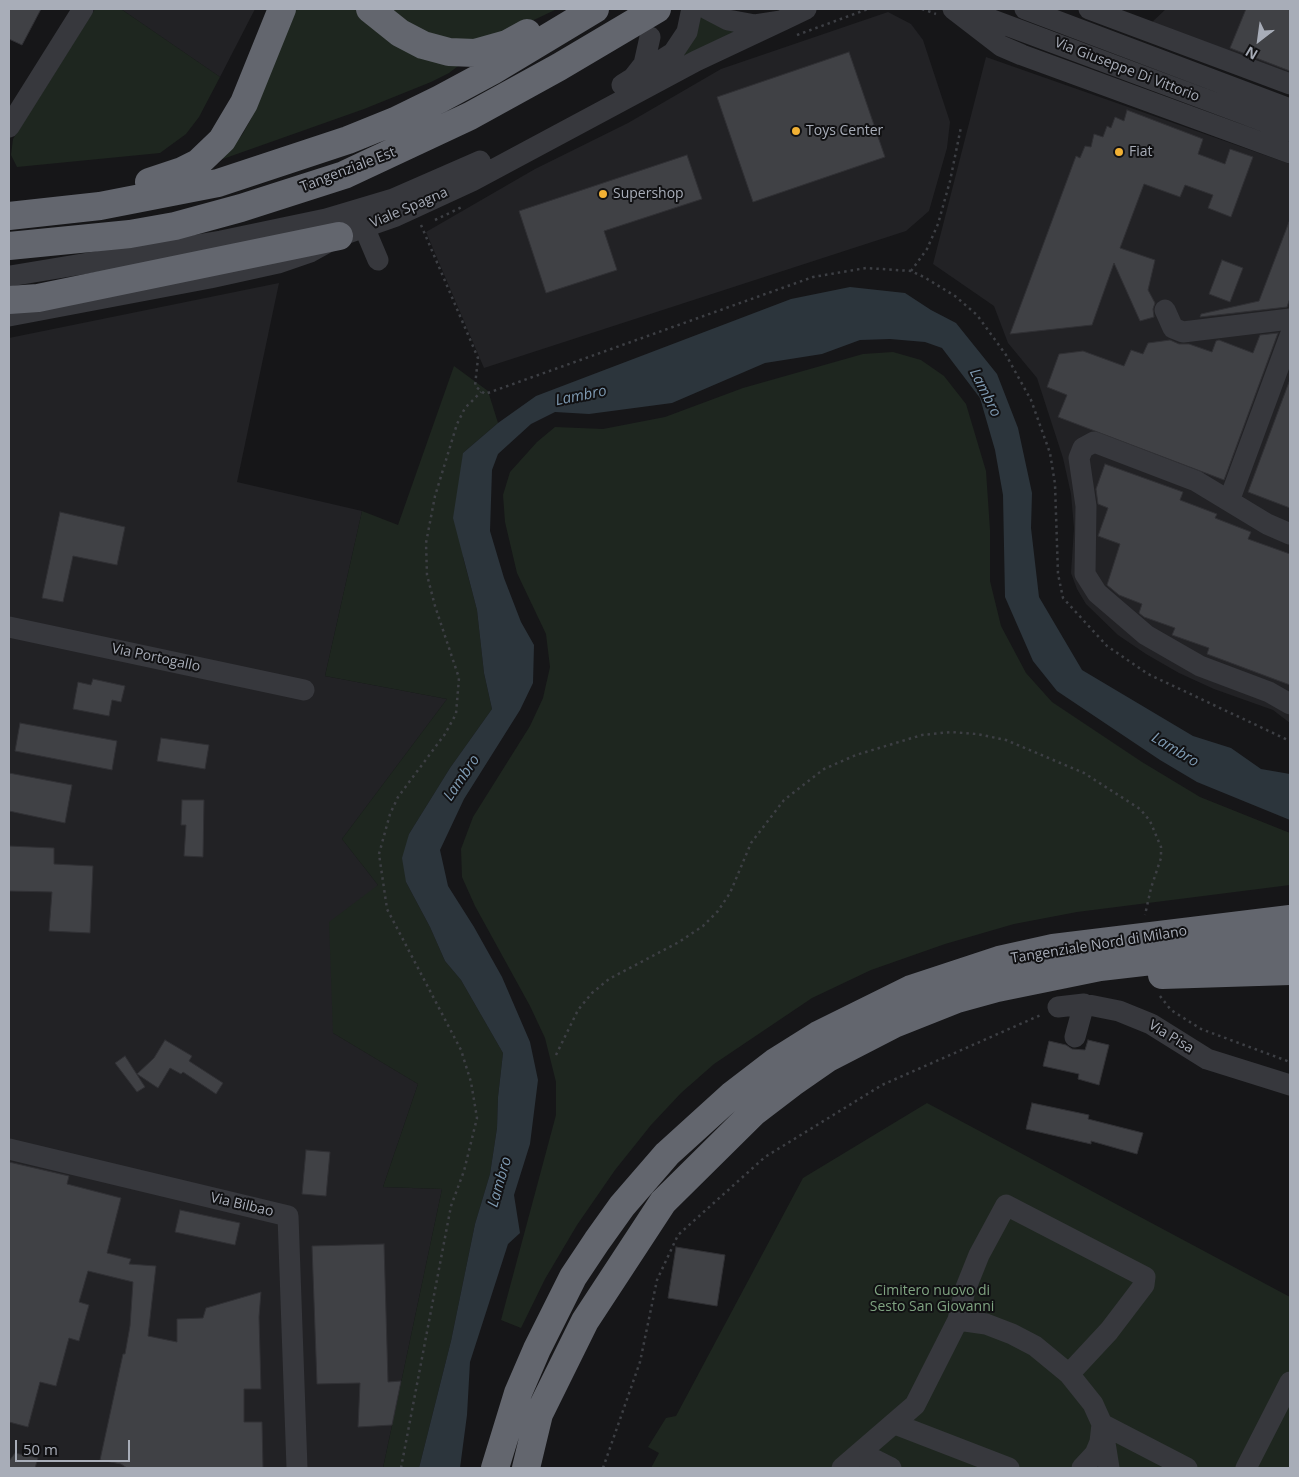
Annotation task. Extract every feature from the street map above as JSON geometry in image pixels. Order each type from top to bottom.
[{"type":"highway","points":[[9,200],[106,189],[160,180],[198,162],[222,140],[244,103],[282,9]]},
{"type":"highway","points":[[370,9],[400,33],[423,45],[449,52],[475,53],[507,44],[585,11]]},
{"type":"highway","name":"Tangenziale Est","points":[[9,246],[130,234],[176,226],[241,208],[344,175],[470,116],[657,9]]},
{"type":"highway","name":"Tangenziale Est","points":[[9,216],[100,206],[183,191],[218,183],[293,159],[395,121],[492,71],[585,11]]},
{"type":"highway","points":[[9,288],[38,298],[351,232]]},
{"type":"highway","points":[[526,1468],[539,1414],[585,1321],[663,1202],[754,1112],[792,1082],[828,1058],[899,1030],[1001,997],[1052,986],[1098,964],[1152,975],[1203,952],[1290,908]]},
{"type":"highway","name":"Tangenziale Nord di Milano","points":[[1203,952],[1290,919]]},
{"type":"highway","name":"Tangenziale Nord di Milano","points":[[494,1468],[518,1393],[573,1277],[622,1206],[667,1154],[698,1125],[775,1062],[818,1035],[880,1003],[911,989],[999,960],[1053,948],[1098,964],[1203,952],[1290,945]]},
{"type":"highway","points":[[1203,952],[1290,971]]},
{"type":"street","points":[[9,127],[83,9]]},
{"type":"street","points":[[699,11],[742,24],[755,25],[819,9]]},
{"type":"street","points":[[953,9],[1001,46],[1022,55],[1290,153]]},
{"type":"street","name":"Via Giuseppe Di Vittorio","points":[[963,9],[1290,131]]},
{"type":"street","name":"Via Giuseppe Di Vittorio","points":[[1025,9],[1290,109]]},
{"type":"street","points":[[1089,9],[1135,16],[1290,84]]},
{"type":"street","name":"Viale Spagna","points":[[9,288],[326,219],[393,199],[473,164],[631,81],[673,53],[699,11]]},
{"type":"street","name":"Viale Spagna","points":[[9,316],[278,263],[310,252],[351,232],[396,216],[472,181],[696,62],[794,15]]},
{"type":"street","points":[[631,81],[644,64],[650,37]]},
{"type":"street","points":[[351,232],[378,260]]},
{"type":"street","points":[[1166,310],[1173,328],[1183,332],[1290,319]]},
{"type":"street","points":[[1229,501],[1290,336]]},
{"type":"street","points":[[1290,534],[1267,524],[1196,481],[1094,442],[1083,448],[1079,458],[1086,506],[1085,574],[1097,593],[1146,636],[1200,666],[1269,692],[1290,704]]},
{"type":"street","name":"Via Portogallo","points":[[9,627],[304,690]]},
{"type":"street","points":[[1075,1037],[1084,1004]]},
{"type":"street","name":"Via Pisa","points":[[1058,1007],[1084,1004],[1119,1011],[1151,1024],[1208,1059],[1290,1085]]},
{"type":"street","name":"Via Bilbao","points":[[9,1149],[288,1216],[297,1468]]},
{"type":"street","points":[[842,1468],[878,1436],[896,1424],[915,1405],[958,1320],[965,1290],[979,1255],[1006,1204],[1145,1277],[1144,1285],[1109,1331],[1069,1374]]},
{"type":"street","points":[[958,1320],[986,1324],[1012,1334],[1035,1346],[1069,1374],[1093,1404],[1102,1424],[1109,1468]]},
{"type":"street","points":[[1246,1468],[1290,1382]]},
{"type":"street","points":[[896,1424],[1009,1468]]},
{"type":"street","points":[[1082,1468],[1095,1454],[1100,1442],[1102,1424]]},
{"type":"street","points":[[1102,1424],[1187,1468]]},
{"type":"street","points":[[870,1468],[874,1460],[891,1468]]},
{"type":"path","points":[[856,14],[868,9]]},
{"type":"path","points":[[911,271],[927,249],[938,224],[950,181],[961,127]]},
{"type":"path","points":[[421,225],[478,358],[476,386],[480,392],[488,394],[518,381],[813,277],[866,268],[911,271],[955,296],[977,315],[1006,355],[1031,400],[1050,453],[1055,484],[1058,574],[1064,598],[1107,646],[1148,674],[1290,741]]},
{"type":"path","points":[[401,1468],[451,1206],[464,1171],[477,1118],[471,1082],[461,1050],[387,908],[379,854],[390,814],[398,797],[445,734],[456,714],[459,678],[429,583],[426,543],[435,496],[456,424],[465,408],[480,392]]},
{"type":"path","points":[[556,1055],[578,1010],[592,993],[609,979],[679,942],[703,926],[718,911],[730,892],[751,843],[767,819],[797,788],[824,769],[856,755],[922,735],[951,732],[977,734],[1006,740],[1084,773],[1140,809],[1150,821],[1161,847],[1161,858],[1150,888],[1145,916]]},
{"type":"path","points":[[1156,989],[1171,1010],[1202,1029],[1290,1062]]},
{"type":"path","points":[[602,1468],[640,1362],[657,1280],[678,1235],[765,1157],[882,1085],[989,1040],[1058,1007]]},
{"type":"shaded area","points":[[121,9],[255,9],[220,77]]},
{"type":"shaded area","points":[[1166,9],[1290,9],[1290,79],[1151,23]]},
{"type":"shaded area","points":[[888,12],[911,24],[923,40],[950,122],[947,148],[929,211],[906,231],[484,368],[426,232],[535,169],[628,123],[721,69]]},
{"type":"shaded area","points":[[986,57],[1290,164],[1290,723],[1273,710],[1214,689],[1179,673],[1146,654],[1118,635],[1086,604],[1077,589],[1071,573],[1074,528],[1071,494],[1063,458],[1037,378],[1008,343],[994,306],[933,264]]},
{"type":"shaded area","points":[[279,283],[237,482],[362,511],[325,676],[447,699],[342,839],[378,885],[333,1033],[418,1084],[383,1187],[442,1189],[383,1468],[9,1468],[9,338]]},
{"type":"green space","points":[[95,9],[121,9],[220,77],[199,117],[186,134],[160,153],[17,167],[11,155],[13,139]]},
{"type":"green space","points":[[296,9],[360,9],[462,63],[449,73],[431,82],[364,109],[220,160],[242,135],[251,119]]},
{"type":"green space","points":[[381,9],[557,9],[496,38],[434,42]]},
{"type":"green space","points":[[701,11],[746,31],[679,58]]},
{"type":"green space","points":[[893,352],[921,360],[944,376],[966,404],[986,471],[990,530],[990,581],[1001,626],[1026,673],[1052,702],[1142,762],[1200,797],[1290,833],[1290,885],[1077,912],[1014,924],[945,944],[871,970],[812,998],[714,1064],[681,1093],[651,1125],[615,1170],[577,1225],[545,1279],[521,1328],[501,1320],[556,1115],[556,1082],[545,1038],[530,1006],[475,906],[462,877],[461,849],[473,817],[530,726],[543,698],[550,667],[546,634],[517,573],[505,522],[503,495],[510,472],[537,442],[555,427],[603,429],[665,417],[743,388],[863,354]]},
{"type":"green space","points":[[454,366],[488,391],[498,423],[463,453],[463,557],[477,610],[484,673],[492,709],[450,768],[409,834],[406,882],[430,927],[445,961],[461,980],[503,1053],[497,1128],[490,1174],[475,1224],[451,1341],[419,1468],[383,1468],[442,1189],[383,1187],[418,1084],[333,1033],[329,922],[378,885],[342,839],[447,699],[325,676],[362,511],[398,525]]},
{"type":"green space","name":"Cimitero nuovo di Sesto San Giovanni","points":[[927,1103],[1290,1297],[1290,1468],[651,1468],[659,1453],[648,1447],[666,1418],[676,1416],[803,1178]]},
{"type":"water","name":"Lambro","points":[[850,287],[905,293],[956,323],[997,374],[1018,428],[1032,493],[1031,528],[1039,597],[1082,670],[1193,736],[1231,748],[1261,769],[1290,774],[1290,820],[1197,782],[1160,760],[1057,691],[1033,661],[1005,597],[1003,495],[995,450],[980,398],[942,348],[925,342],[890,339],[860,340],[822,354],[765,363],[672,403],[589,414],[555,412],[531,424],[498,454],[492,470],[490,531],[504,578],[521,622],[534,645],[533,683],[520,710],[464,799],[440,850],[448,886],[502,977],[530,1042],[538,1080],[530,1144],[514,1195],[520,1233],[508,1244],[470,1362],[467,1415],[460,1468],[419,1468],[451,1341],[475,1224],[490,1174],[497,1128],[503,1053],[461,980],[445,961],[430,927],[406,882],[402,858],[409,834],[450,768],[492,709],[484,673],[477,610],[453,518],[463,453],[498,423],[536,396],[791,299]]},
{"type":"building","points":[[9,9],[41,9],[22,45],[9,39]]},
{"type":"building","points":[[1246,9],[1290,9],[1290,71],[1230,48]]},
{"type":"building","points":[[849,52],[885,157],[753,202],[717,97]]},
{"type":"building","points":[[1127,110],[1203,139],[1198,154],[1225,164],[1230,149],[1253,157],[1231,217],[1208,208],[1213,195],[1185,185],[1180,197],[1144,184],[1120,248],[1155,260],[1148,290],[1155,303],[1153,309],[1154,317],[1140,321],[1114,263],[1092,325],[1010,334],[1076,156],[1080,158],[1085,146],[1091,147],[1094,134],[1103,137],[1107,126],[1111,128],[1115,117],[1124,121]]},
{"type":"building","points":[[687,155],[702,199],[604,231],[617,270],[546,293],[519,211]]},
{"type":"building","points":[[1289,222],[1290,298],[1287,307],[1200,317],[1201,314],[1259,301]]},
{"type":"building","points":[[1222,260],[1243,268],[1230,302],[1209,294]]},
{"type":"building","points":[[1278,333],[1224,480],[1058,417],[1067,395],[1047,387],[1059,354],[1083,351],[1124,366],[1131,350],[1143,354],[1148,343],[1170,340],[1212,352],[1216,341],[1219,340],[1253,353],[1260,335]]},
{"type":"building","points":[[1290,382],[1290,508],[1248,492]]},
{"type":"building","points":[[1105,464],[1183,492],[1180,500],[1217,514],[1215,518],[1251,532],[1248,539],[1290,554],[1290,685],[1207,654],[1209,648],[1172,635],[1175,628],[1144,617],[1139,613],[1142,604],[1119,595],[1107,585],[1120,544],[1098,536],[1108,508],[1098,504],[1096,489]]},
{"type":"building","points":[[60,512],[125,527],[117,565],[73,556],[63,602],[42,598]]},
{"type":"building","points":[[93,679],[125,686],[121,702],[112,700],[109,716],[73,709],[78,682],[91,685]]},
{"type":"building","points":[[20,723],[117,741],[112,770],[15,751]]},
{"type":"building","points":[[161,738],[209,745],[205,769],[157,761]]},
{"type":"building","points":[[9,773],[72,785],[65,823],[9,811]]},
{"type":"building","points":[[182,800],[204,800],[203,857],[184,856],[186,825],[181,825]]},
{"type":"building","points":[[9,846],[54,848],[54,864],[93,866],[90,933],[49,931],[52,892],[9,891]]},
{"type":"building","points":[[165,1040],[192,1056],[189,1061],[223,1083],[216,1094],[183,1072],[181,1074],[170,1068],[158,1088],[137,1074],[154,1058]]},
{"type":"building","points":[[1088,1040],[1109,1045],[1099,1085],[1078,1079],[1079,1074],[1043,1066],[1049,1041],[1066,1045],[1072,1049],[1085,1050]]},
{"type":"building","points":[[125,1056],[145,1087],[137,1092],[115,1063]]},
{"type":"building","points":[[1032,1103],[1089,1115],[1088,1119],[1143,1133],[1137,1154],[1091,1141],[1091,1144],[1026,1129]]},
{"type":"building","points":[[306,1150],[330,1152],[326,1196],[302,1194]]},
{"type":"building","points":[[9,1162],[69,1176],[67,1184],[121,1198],[107,1253],[131,1259],[129,1264],[156,1266],[148,1336],[177,1342],[177,1319],[203,1318],[206,1308],[261,1292],[259,1317],[261,1389],[244,1389],[244,1422],[262,1422],[263,1468],[127,1468],[121,1464],[100,1460],[123,1354],[125,1354],[130,1326],[133,1282],[88,1271],[79,1302],[89,1305],[79,1341],[69,1338],[56,1386],[40,1382],[28,1427],[9,1422]]},
{"type":"building","points":[[180,1210],[240,1223],[235,1245],[175,1232]]},
{"type":"building","points":[[384,1244],[388,1382],[401,1381],[392,1425],[358,1427],[360,1383],[317,1384],[312,1246]]},
{"type":"building","points":[[676,1247],[725,1255],[717,1306],[668,1298]]},
{"type":"building","points":[[15,1453],[38,1458],[35,1468],[9,1468],[9,1461]]},
{"type":"place","name":"Toys Center","points":[[796,131]]},
{"type":"place","name":"Fiat","points":[[1119,152]]},
{"type":"place","name":"Supershop","points":[[603,194]]}]
